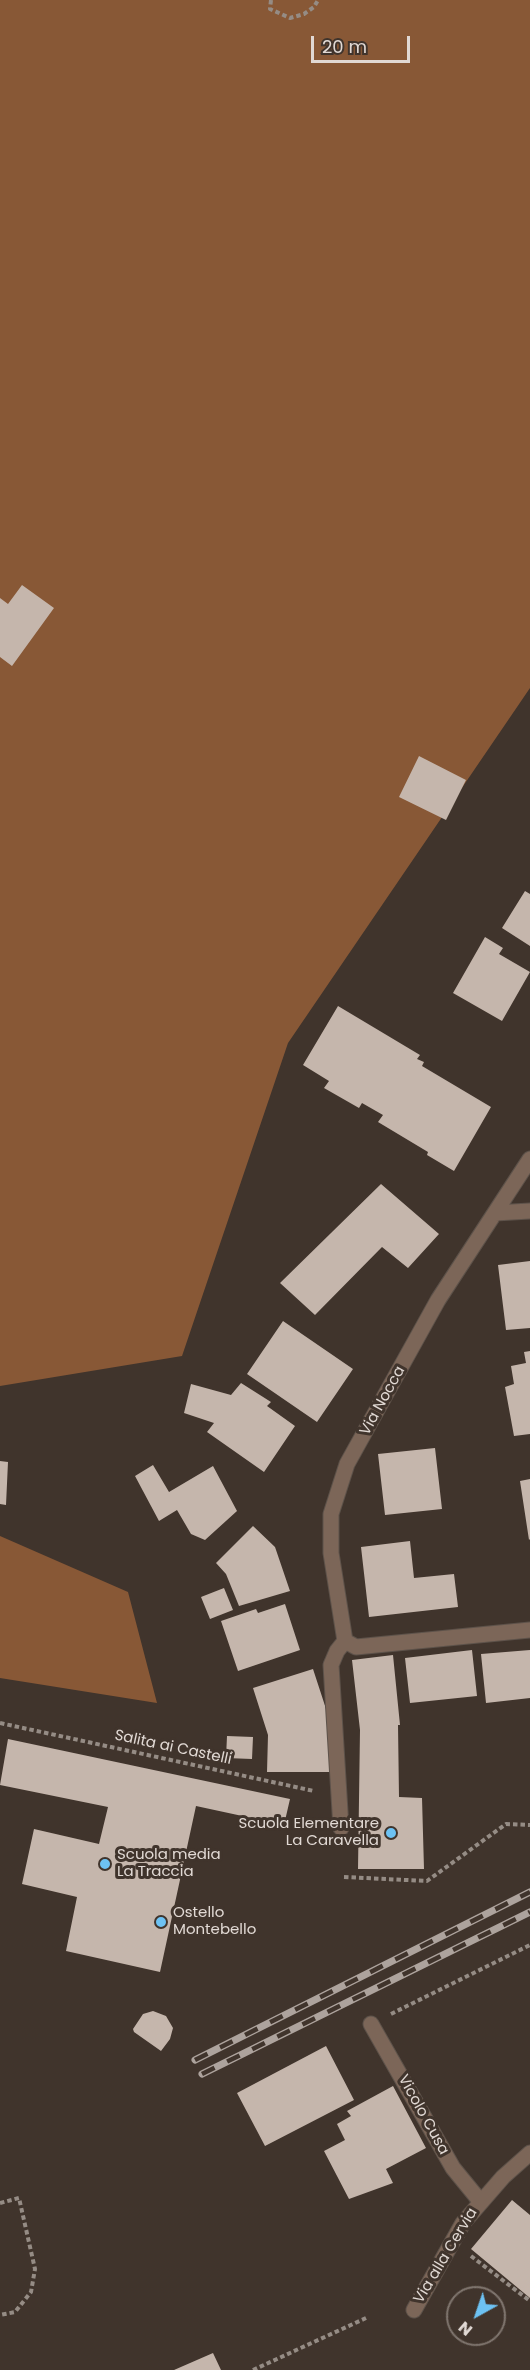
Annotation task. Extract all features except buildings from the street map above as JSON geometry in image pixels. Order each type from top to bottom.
[{"type":"street","name":"Via Nocca","points":[[345,1641],[331,1552],[331,1514],[347,1464],[438,1300],[530,1159]]},
{"type":"street","points":[[495,1213],[530,1211]]},
{"type":"street","points":[[341,1828],[341,1797],[331,1665],[337,1651],[345,1641],[356,1647],[530,1630]]},
{"type":"street","name":"Vicolo Cusa","points":[[371,2024],[453,2168],[480,2201]]},
{"type":"street","name":"Via alla Cervia","points":[[414,2310],[463,2223],[480,2201],[530,2153]]},
{"type":"path","points":[[271,0],[270,9],[290,18],[304,14],[314,7],[318,0]]},
{"type":"path","name":"Salita ai Castelli","points":[[0,1724],[341,1797]]},
{"type":"path","points":[[344,1877],[428,1881],[506,1824],[530,1825]]},
{"type":"path","points":[[371,2024],[530,1945]]},
{"type":"path","points":[[0,2203],[19,2198],[35,2269],[31,2292],[15,2312],[0,2315]]},
{"type":"path","points":[[452,2242],[530,2301]]},
{"type":"path","points":[[253,2370],[366,2318]]},
{"type":"shaded area","points":[[0,0],[530,0],[530,688],[288,1043],[182,1356],[0,1386]]},
{"type":"shaded area","points":[[0,1536],[128,1592],[157,1703],[0,1678]]},
{"type":"railway","points":[[195,2060],[530,1892]]},
{"type":"railway","points":[[202,2074],[530,1912]]},
{"type":"place","name":"Scuola Elementare La Caravella","points":[[391,1833]]},
{"type":"place","name":"Scuola media La Traccia","points":[[105,1864]]},
{"type":"place","name":"Ostello Montebello","points":[[161,1922]]}]
